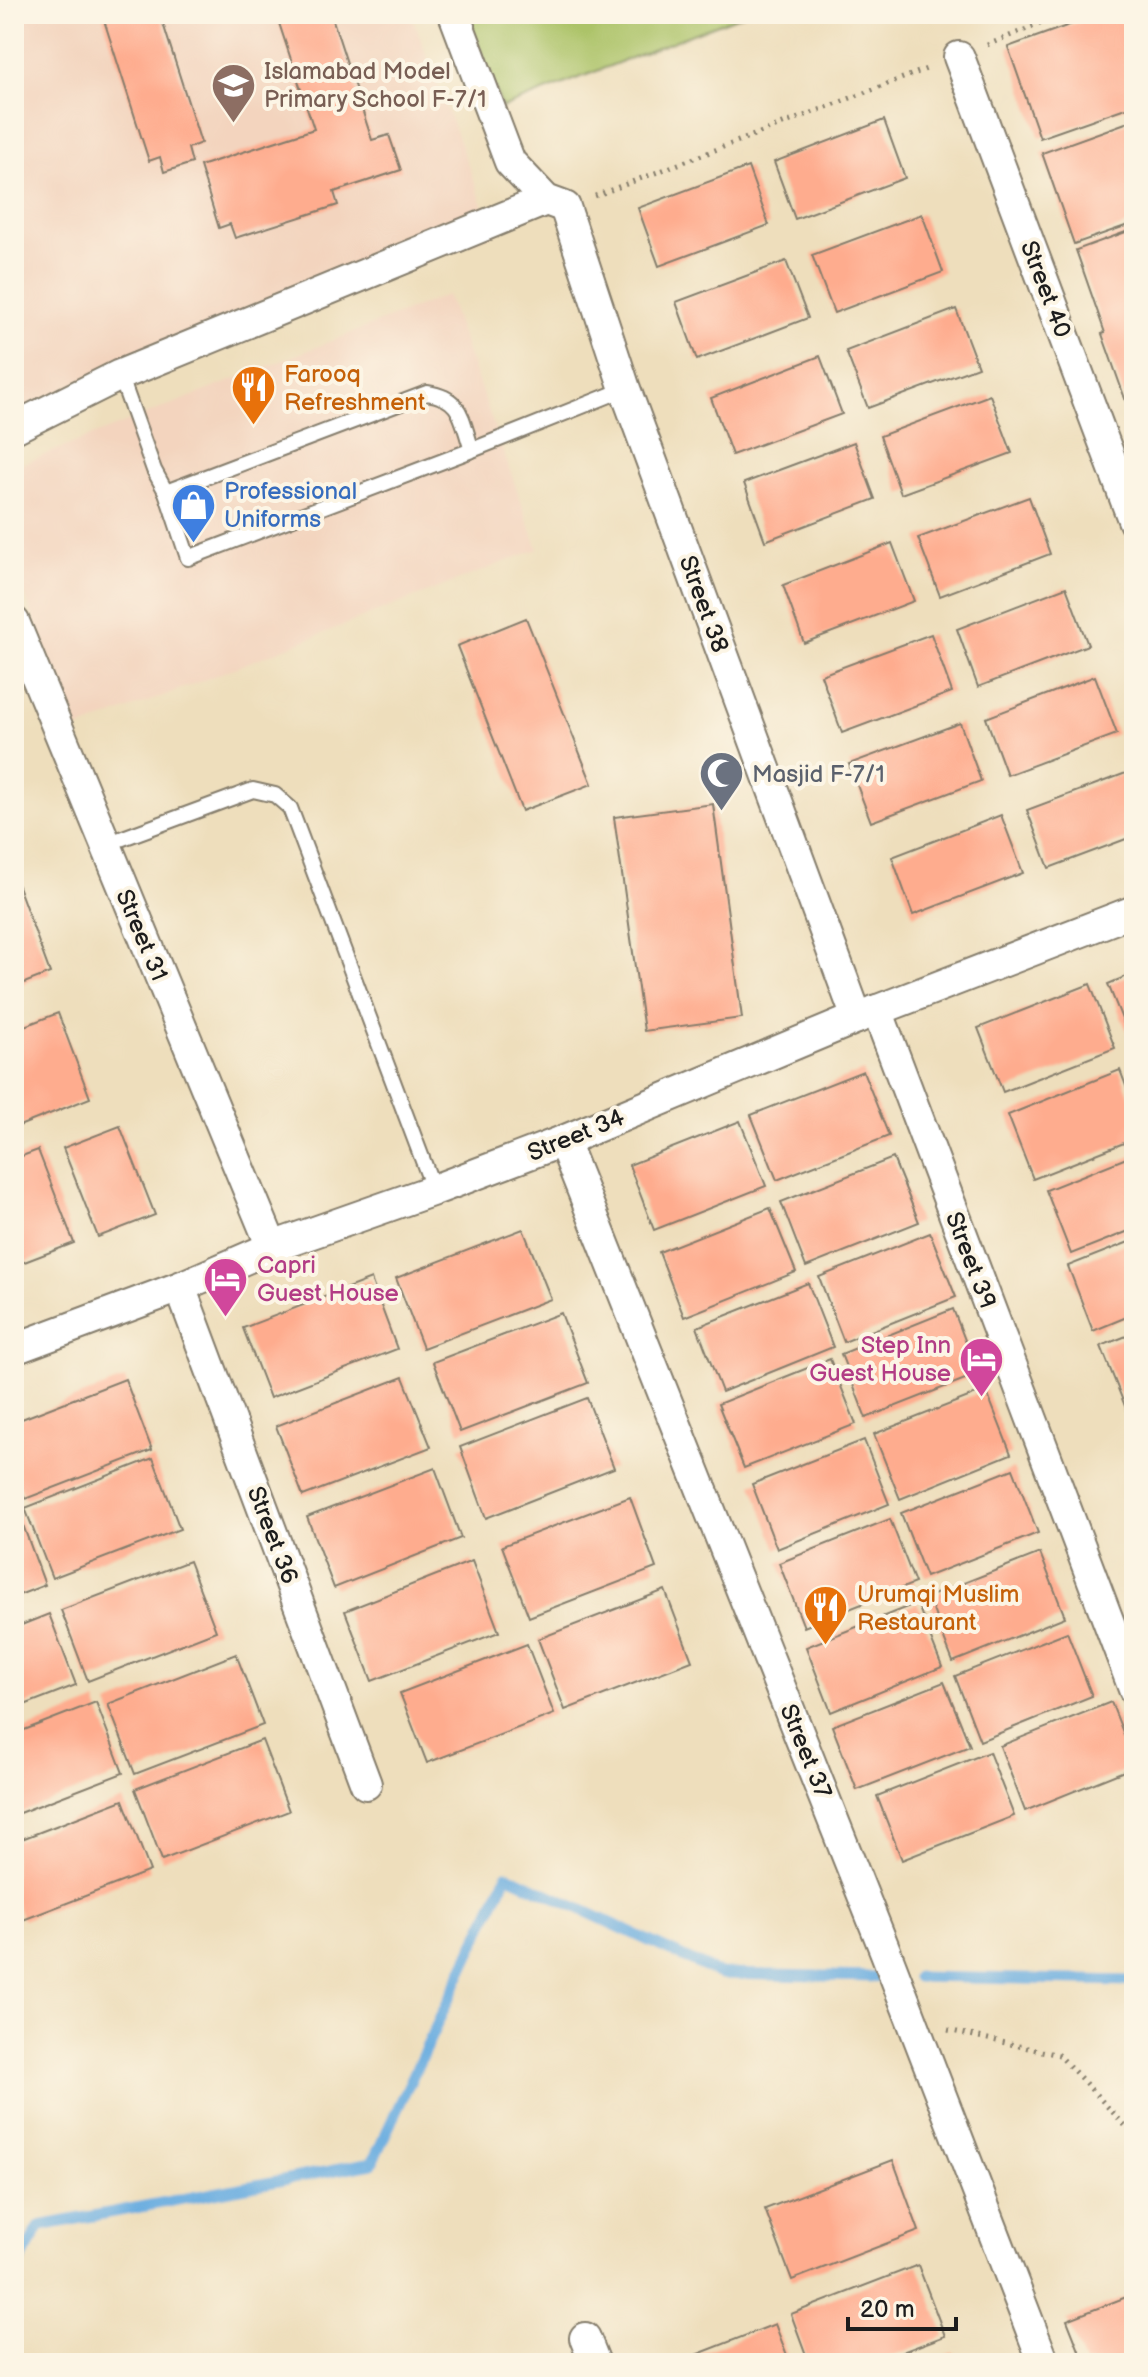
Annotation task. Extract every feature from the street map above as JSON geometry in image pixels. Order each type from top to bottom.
[{"type":"street","points":[[14,428],[120,375],[555,203],[510,162],[454,14]]},
{"type":"street","name":"Street 40","points":[[959,57],[1134,522]]},
{"type":"street","name":"Street 38","points":[[555,203],[867,1014]]},
{"type":"street","name":"Street 31","points":[[14,622],[272,1247]]},
{"type":"street","name":"Street 34","points":[[14,1349],[180,1287],[272,1247],[563,1141],[867,1014],[1134,911]]},
{"type":"street","name":"Street 39","points":[[867,1014],[1134,1689]]},
{"type":"street","name":"Street 37","points":[[563,1141],[912,2021],[1044,2363]]},
{"type":"street","name":"Street 36","points":[[180,1287],[366,1784]]},
{"type":"lane","points":[[120,375],[188,558],[625,389]]},
{"type":"lane","points":[[166,492],[427,393],[445,396],[458,408],[472,450]]},
{"type":"lane","points":[[104,845],[253,790],[275,795],[290,808],[434,1190]]},
{"type":"path","points":[[555,203],[959,57],[1064,14]]},
{"type":"path","points":[[912,2021],[1059,2055],[1134,2135]]},
{"type":"shaded area","name":"Islamabad Model Primary School F-7/1","points":[[14,14],[411,14],[494,234],[14,420]]},
{"type":"shaded area","points":[[447,295],[538,549],[76,730],[14,566],[14,467]]},
{"type":"green space","points":[[467,14],[744,14],[502,108]]},
{"type":"building","points":[[102,14],[160,14],[201,143],[188,148],[192,163],[164,172],[160,157],[149,161]]},
{"type":"building","points":[[276,14],[331,14],[372,140],[389,135],[401,170],[334,192],[338,205],[235,238],[230,224],[219,228],[200,166],[314,129]]},
{"type":"building","points":[[1100,14],[1134,14],[1134,105],[1040,138],[1008,47]]},
{"type":"building","points":[[884,120],[905,178],[795,219],[774,162]]},
{"type":"building","points":[[1134,120],[1134,223],[1074,244],[1042,153]]},
{"type":"building","points":[[748,167],[769,225],[659,266],[638,208]]},
{"type":"building","points":[[922,214],[943,272],[834,313],[812,255]]},
{"type":"building","points":[[1134,229],[1134,424],[1076,250]]},
{"type":"building","points":[[786,261],[808,318],[697,360],[676,302]]},
{"type":"building","points":[[956,309],[978,367],[868,408],[846,351]]},
{"type":"building","points":[[820,356],[842,414],[732,455],[711,398]]},
{"type":"building","points":[[990,395],[1012,453],[901,494],[880,436]]},
{"type":"building","points":[[854,442],[875,499],[765,541],[744,483]]},
{"type":"building","points":[[1029,497],[1050,554],[940,596],[918,538]]},
{"type":"building","points":[[892,543],[914,601],[804,643],[783,585]]},
{"type":"building","points":[[1066,587],[1088,645],[978,687],[957,629]]},
{"type":"building","points":[[526,618],[592,784],[522,811],[457,646]]},
{"type":"building","points":[[931,634],[952,692],[842,733],[821,675]]},
{"type":"building","points":[[1095,676],[1117,734],[1007,775],[986,718]]},
{"type":"building","points":[[960,723],[981,781],[871,822],[849,764]]},
{"type":"building","points":[[1134,770],[1134,836],[1049,868],[1027,810]]},
{"type":"building","points":[[713,804],[742,1018],[644,1031],[614,817]]},
{"type":"building","points":[[1001,815],[1023,873],[913,915],[892,857]]},
{"type":"building","points":[[18,886],[50,973],[14,987],[14,888]]},
{"type":"building","points":[[1134,973],[1134,1049],[1108,984]]},
{"type":"building","points":[[1090,984],[1115,1048],[1003,1092],[978,1028]]},
{"type":"building","points":[[58,1013],[90,1098],[14,1128],[14,1030]]},
{"type":"building","points":[[1120,1070],[1134,1107],[1134,1139],[1033,1179],[1008,1115]]},
{"type":"building","points":[[863,1071],[889,1136],[777,1180],[751,1115]]},
{"type":"building","points":[[740,1121],[766,1186],[654,1230],[629,1165]]},
{"type":"building","points":[[120,1126],[155,1215],[98,1237],[63,1148]]},
{"type":"building","points":[[38,1150],[74,1243],[14,1266],[14,1159]]},
{"type":"building","points":[[1134,1155],[1134,1229],[1071,1254],[1046,1190]]},
{"type":"building","points":[[893,1158],[919,1222],[806,1267],[781,1202]]},
{"type":"building","points":[[770,1208],[796,1272],[684,1317],[659,1252]]},
{"type":"building","points":[[523,1229],[551,1299],[423,1348],[396,1278]]},
{"type":"building","points":[[930,1233],[956,1297],[844,1342],[819,1277]]},
{"type":"building","points":[[1134,1240],[1134,1314],[1093,1331],[1068,1266]]},
{"type":"building","points":[[371,1279],[397,1349],[270,1398],[243,1328]]},
{"type":"building","points":[[808,1283],[833,1347],[722,1392],[697,1327]]},
{"type":"building","points":[[953,1309],[978,1374],[866,1418],[841,1354]]},
{"type":"building","points":[[561,1313],[588,1383],[460,1432],[433,1362]]},
{"type":"building","points":[[1134,1333],[1134,1408],[1127,1411],[1101,1346]]},
{"type":"building","points":[[830,1359],[856,1424],[744,1468],[718,1404]]},
{"type":"building","points":[[403,1377],[431,1447],[303,1496],[276,1426]]},
{"type":"building","points":[[125,1379],[152,1450],[25,1499],[14,1471],[14,1422]]},
{"type":"building","points":[[986,1390],[1011,1454],[900,1499],[874,1434]]},
{"type":"building","points":[[587,1398],[614,1468],[486,1518],[460,1447]]},
{"type":"building","points":[[864,1440],[889,1504],[777,1549],[752,1484]]},
{"type":"building","points":[[153,1458],[180,1529],[52,1578],[25,1508]]},
{"type":"building","points":[[435,1468],[461,1538],[334,1588],[307,1517]]},
{"type":"building","points":[[1013,1469],[1038,1533],[926,1577],[901,1513]]},
{"type":"building","points":[[630,1497],[656,1568],[529,1617],[502,1546]]},
{"type":"building","points":[[19,1514],[45,1585],[14,1597],[14,1516]]},
{"type":"building","points":[[890,1519],[915,1583],[804,1627],[779,1563]]},
{"type":"building","points":[[1040,1553],[1065,1617],[953,1662],[928,1597]]},
{"type":"building","points":[[189,1561],[216,1631],[88,1681],[61,1610]]},
{"type":"building","points":[[472,1561],[499,1632],[372,1681],[345,1611]]},
{"type":"building","points":[[665,1590],[692,1661],[565,1710],[538,1639]]},
{"type":"building","points":[[917,1603],[942,1667],[831,1712],[806,1647]]},
{"type":"building","points":[[49,1614],[76,1685],[14,1709],[14,1628]]},
{"type":"building","points":[[1067,1632],[1092,1696],[980,1741],[955,1676]]},
{"type":"building","points":[[527,1644],[554,1714],[427,1763],[400,1693]]},
{"type":"building","points":[[236,1654],[263,1725],[135,1774],[108,1704]]},
{"type":"building","points":[[944,1682],[970,1746],[857,1790],[832,1726]]},
{"type":"building","points":[[96,1702],[123,1773],[14,1815],[14,1734]]},
{"type":"building","points":[[1111,1702],[1134,1767],[1025,1811],[1000,1746]]},
{"type":"building","points":[[262,1740],[289,1811],[162,1860],[135,1789]]},
{"type":"building","points":[[989,1752],[1014,1816],[902,1860],[877,1796]]},
{"type":"building","points":[[123,1800],[150,1871],[23,1920],[14,1898],[14,1842]]},
{"type":"building","points":[[893,2160],[919,2231],[792,2280],[765,2209]]},
{"type":"building","points":[[918,2265],[945,2336],[873,2363],[809,2363],[791,2314]]},
{"type":"building","points":[[1134,2294],[1134,2363],[1084,2363],[1067,2320]]},
{"type":"building","points":[[775,2324],[790,2363],[675,2363]]},
{"type":"building","points":[[954,2352],[958,2363],[926,2363]]},
{"type":"waterway","points":[[14,2272],[40,2226],[372,2163],[507,1875],[720,1974],[878,1977]]},
{"type":"waterway","points":[[917,1977],[1134,1981]]},
{"type":"place","name":"Islamabad Model Primary School F-7/1","points":[[233,124]]},
{"type":"place","name":"Farooq Refreshment","points":[[253,427]]},
{"type":"place","name":"Professional Uniforms","points":[[193,544]]},
{"type":"place","name":"Masjid F-7/1","points":[[721,813]]},
{"type":"place","name":"Capri Guest House","points":[[226,1318]]},
{"type":"place","name":"Step Inn Guest House","points":[[982,1398]]},
{"type":"place","name":"Urumqi Muslim Restaurant","points":[[826,1647]]}]
